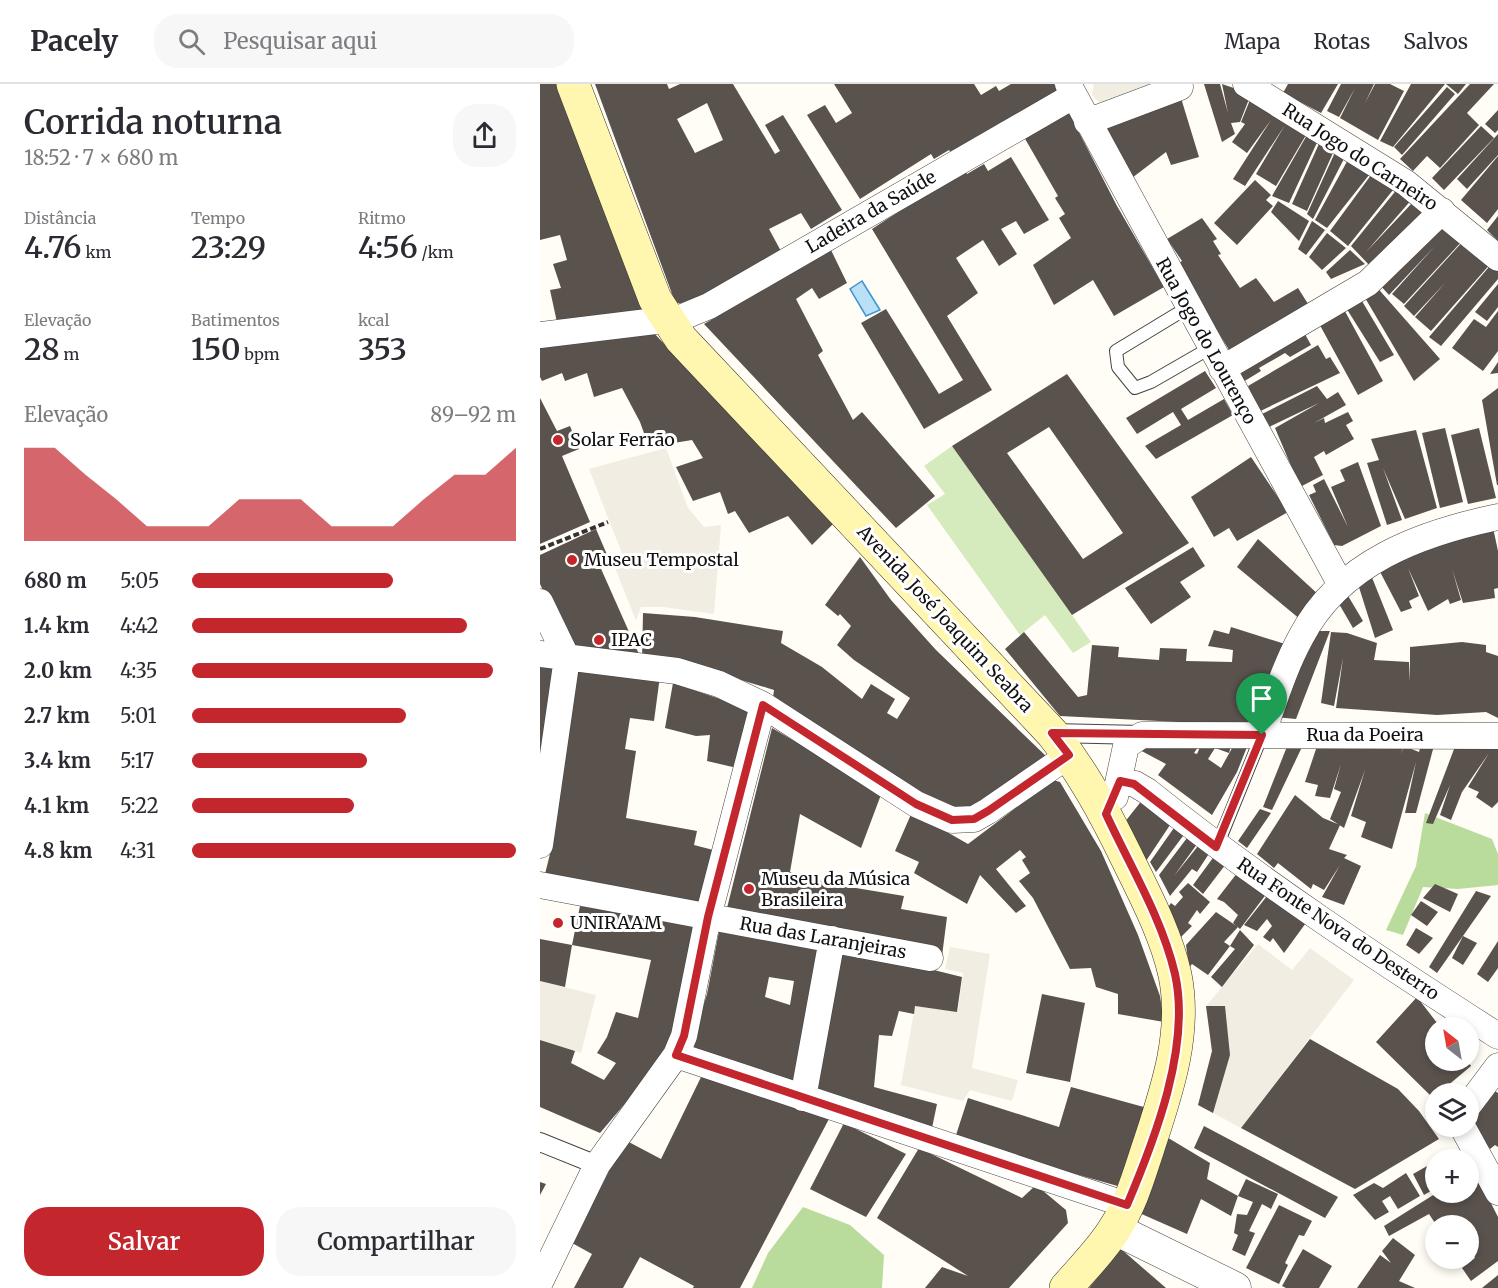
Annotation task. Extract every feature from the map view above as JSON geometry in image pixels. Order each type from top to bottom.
[{"type":"main road","name":"Avenida José Joaquim Seabra","points":[[573,84],[651,290],[666,319],[681,339],[798,465],[1061,744],[1106,814],[1162,936],[1175,976],[1178,1011],[1177,1046],[1166,1094],[1121,1217],[1066,1288]]},
{"type":"street","name":"Rua Jogo do Carneiro","points":[[1246,84],[1406,183],[1498,258]]},
{"type":"street","points":[[1087,122],[1183,85]]},
{"type":"street","name":"Ladeira da Saúde","points":[[540,335],[680,318],[709,306],[1070,90]]},
{"type":"street","name":"Rua Jogo do Lourenço","points":[[1070,90],[1341,585]]},
{"type":"street","points":[[1216,359],[1368,284],[1442,211]]},
{"type":"street","points":[[1262,735],[1289,661],[1302,634],[1317,612],[1341,585],[1387,553],[1419,537],[1498,517]]},
{"type":"street","points":[[540,602],[567,658],[540,844]]},
{"type":"street","points":[[540,654],[677,671],[719,684],[763,705],[916,804],[952,820],[974,819],[988,811],[1061,744]]},
{"type":"street","points":[[540,1282],[548,1249],[597,1165],[676,1055],[684,1036],[708,917],[763,705]]},
{"type":"street","name":"Rua da Poeira","points":[[1061,744],[1142,735],[1399,733],[1498,736]]},
{"type":"street","points":[[1106,814],[1120,781],[1126,746],[1142,735]]},
{"type":"street","name":"Rua Fonte Nova do Desterro","points":[[1120,781],[1134,784],[1147,791],[1216,847],[1365,951],[1498,1036]]},
{"type":"street","name":"Rua das Laranjeiras","points":[[540,885],[930,958]]},
{"type":"street","points":[[803,1098],[832,939]]},
{"type":"street","points":[[676,1055],[803,1098],[1121,1217],[1235,1288]]},
{"type":"street","points":[[1479,1095],[1495,1078]]},
{"type":"street","points":[[1468,1137],[1498,1192]]},
{"type":"street","points":[[540,1142],[597,1165]]},
{"type":"lane","points":[[1189,309],[1116,351],[1118,367],[1135,388],[1216,359]]},
{"type":"lane","points":[[1216,847],[1262,735]]},
{"type":"path","points":[[540,549],[608,522]]},
{"type":"green space","points":[[952,446],[1091,642],[1073,653],[1045,615],[1020,635],[927,505],[945,494],[924,466]]},
{"type":"green space","points":[[1425,813],[1492,839],[1498,854],[1498,885],[1458,889],[1423,887],[1403,935],[1386,930],[1416,866]]},
{"type":"green space","points":[[803,1207],[850,1225],[884,1255],[882,1288],[752,1288],[768,1253]]},
{"type":"shaded area","points":[[1094,84],[1154,84],[1102,105],[1092,95]]},
{"type":"shaded area","points":[[666,448],[688,508],[704,527],[721,525],[714,614],[663,607],[641,607],[636,621],[613,563],[623,556],[589,469]]},
{"type":"shaded area","points":[[1258,944],[1292,970],[1310,948],[1354,980],[1241,1128],[1198,1105],[1212,1051],[1206,1006]]},
{"type":"shaded area","points":[[950,947],[990,954],[972,1068],[1018,1080],[1012,1101],[970,1090],[963,1101],[901,1085],[915,1006],[958,1011],[963,973],[945,969]]},
{"type":"shaded area","points":[[540,981],[596,995],[581,1053],[540,1040]]},
{"type":"water","points":[[862,281],[880,310],[866,316],[850,289]]},
{"type":"building","points":[[540,84],[562,84],[654,312],[558,327],[550,290],[561,288],[553,264],[567,260],[560,235],[540,240]]},
{"type":"building","points":[[595,84],[667,84],[669,89],[680,84],[733,84],[775,154],[780,151],[765,125],[783,115],[842,210],[811,229],[801,213],[769,229],[782,253],[685,305],[675,302]],"holes":[[[707,103],[723,140],[695,153],[677,119]]]},
{"type":"building","points":[[834,84],[974,84],[981,95],[996,86],[999,91],[1011,84],[1054,84],[1060,93],[998,124],[951,153],[949,150],[934,159],[931,154],[860,199],[807,115],[825,105],[836,123],[852,113]]},
{"type":"building","points":[[1204,84],[1220,84],[1228,113],[1222,84],[1251,94],[1240,122],[1231,123],[1235,134],[1222,142]]},
{"type":"building","points":[[1288,84],[1338,84],[1321,113],[1283,93]]},
{"type":"building","points":[[1341,84],[1374,84],[1365,103],[1375,84],[1390,84],[1404,91],[1378,140],[1340,118],[1355,88],[1339,117],[1327,111]]},
{"type":"building","points":[[1411,84],[1445,84],[1393,147],[1380,141]]},
{"type":"building","points":[[1446,84],[1466,84],[1458,94]]},
{"type":"building","points":[[1470,84],[1494,84],[1467,113],[1479,125],[1440,168],[1427,156],[1413,171],[1400,159]]},
{"type":"building","points":[[1447,87],[1455,94],[1402,155],[1394,147]]},
{"type":"building","points":[[1252,95],[1309,130],[1276,186],[1256,174],[1285,125],[1245,186],[1233,179],[1271,120],[1247,153],[1232,142],[1245,124],[1241,122]]},
{"type":"building","points":[[1181,98],[1199,157],[1171,165],[1166,152],[1128,181],[1096,127]]},
{"type":"building","points":[[1498,110],[1498,130],[1495,133],[1485,124]]},
{"type":"building","points":[[1068,111],[1117,206],[1164,287],[1114,316],[1093,280],[1054,305],[1033,265],[1071,238],[1059,218],[1065,214],[1055,198],[1058,196],[1024,137]]},
{"type":"building","points":[[1481,126],[1494,138],[1444,190],[1432,178]]},
{"type":"building","points":[[1311,128],[1321,134],[1289,203],[1272,196]]},
{"type":"building","points":[[1498,134],[1498,155],[1467,189],[1457,179]]},
{"type":"building","points":[[1322,137],[1337,144],[1307,211],[1292,204]]},
{"type":"building","points":[[1337,148],[1347,153],[1313,219],[1307,214]]},
{"type":"building","points":[[1350,156],[1373,170],[1327,228],[1315,220]]},
{"type":"building","points":[[1498,156],[1498,209],[1487,223],[1461,200]]},
{"type":"building","points":[[1011,157],[1049,220],[1024,234],[1016,221],[1001,229],[1017,254],[999,266],[983,240],[956,258],[978,293],[947,316],[992,390],[924,429],[861,323],[886,309],[939,394],[963,380],[872,229],[964,169],[967,174],[984,164],[988,171]]},
{"type":"building","points":[[1374,171],[1397,185],[1348,246],[1330,231]]},
{"type":"building","points":[[1255,180],[1271,195],[1266,200],[1273,206],[1237,245],[1214,223]]},
{"type":"building","points":[[1398,188],[1413,198],[1366,252],[1414,201],[1424,210],[1371,267],[1351,246]]},
{"type":"building","points":[[1278,201],[1309,221],[1299,241],[1271,212]]},
{"type":"building","points":[[1498,216],[1498,241],[1487,230]]},
{"type":"building","points":[[1445,217],[1463,240],[1404,304],[1392,294],[1435,246],[1389,295],[1379,284]]},
{"type":"building","points":[[1202,218],[1217,239],[1213,241],[1221,254],[1218,255],[1240,288],[1256,278],[1274,302],[1298,288],[1310,307],[1231,353],[1176,265],[1182,261],[1167,239]]},
{"type":"building","points":[[1312,221],[1325,230],[1306,255],[1298,249]]},
{"type":"building","points":[[1327,233],[1346,248],[1322,270],[1309,257]]},
{"type":"building","points":[[1465,239],[1492,262],[1431,331],[1415,317],[1445,283],[1414,316],[1404,306]]},
{"type":"building","points":[[831,250],[847,283],[819,299],[812,288],[796,299],[823,351],[818,355],[853,420],[862,412],[935,496],[896,528],[704,324]]},
{"type":"building","points":[[1350,250],[1365,264],[1331,279],[1326,272]]},
{"type":"building","points":[[1494,261],[1498,265],[1498,279],[1441,346],[1429,337]]},
{"type":"building","points":[[1374,284],[1440,359],[1414,381],[1361,291]]},
{"type":"building","points":[[1498,284],[1498,307],[1487,321],[1475,312]]},
{"type":"building","points":[[1359,296],[1394,355],[1380,362],[1343,303]]},
{"type":"building","points":[[1341,304],[1383,381],[1358,395],[1316,318]]},
{"type":"building","points":[[1498,311],[1498,351],[1483,371],[1452,348],[1474,319],[1486,327]]},
{"type":"building","points":[[1301,327],[1311,345],[1290,357],[1285,353],[1259,368],[1261,371],[1243,382],[1234,365]]},
{"type":"building","points":[[653,332],[833,524],[812,545],[788,516],[749,533],[735,511],[728,514],[720,492],[693,501],[676,467],[703,458],[692,440],[649,447],[640,422],[622,388],[594,397],[587,373],[565,381],[562,373],[542,381],[540,377],[540,344]]},
{"type":"building","points":[[1318,345],[1326,359],[1330,357],[1340,373],[1254,414],[1253,397],[1248,386]]},
{"type":"building","points":[[1498,362],[1498,373],[1490,374]]},
{"type":"building","points":[[1205,371],[1216,388],[1181,409],[1188,420],[1224,399],[1233,415],[1156,459],[1145,446],[1181,425],[1173,412],[1137,434],[1126,418]]},
{"type":"building","points":[[1067,374],[1189,543],[1072,615],[952,446]],"holes":[[[1049,427],[1123,533],[1083,559],[1007,453]]]},
{"type":"building","points":[[1317,386],[1327,399],[1338,392],[1346,405],[1314,423],[1324,418],[1325,423],[1348,412],[1353,421],[1346,425],[1354,439],[1326,455],[1324,451],[1314,457],[1323,475],[1300,487],[1275,428],[1319,403],[1265,429],[1260,415]]},
{"type":"building","points":[[1498,388],[1498,485],[1497,485],[1482,400]]},
{"type":"building","points":[[540,398],[557,431],[570,426],[579,449],[562,456],[590,522],[540,544]]},
{"type":"building","points":[[1445,428],[1463,502],[1440,508],[1422,433]]},
{"type":"building","points":[[1479,428],[1496,498],[1468,504],[1451,435]]},
{"type":"building","points":[[1416,430],[1437,508],[1405,519],[1383,468],[1402,520],[1387,525],[1367,463],[1379,460],[1371,439]]},
{"type":"building","points":[[1251,457],[1288,512],[1237,541],[1229,528],[1214,537],[1191,497]]},
{"type":"building","points":[[1358,462],[1381,526],[1342,546],[1334,545],[1309,495],[1316,492],[1313,485],[1324,479],[1348,527],[1331,487],[1345,481],[1340,470]]},
{"type":"building","points":[[1492,523],[1498,551],[1498,588],[1494,589],[1495,598],[1463,603],[1452,569],[1461,600],[1450,604],[1448,599],[1428,611],[1408,568],[1419,596],[1409,601],[1412,608],[1401,612],[1377,566]]},
{"type":"building","points":[[596,529],[608,557],[598,562],[642,661],[643,613],[695,617],[783,631],[781,643],[822,667],[862,699],[871,684],[895,699],[887,713],[897,719],[910,698],[854,660],[837,645],[851,626],[840,614],[838,616],[825,605],[860,557],[891,600],[936,650],[1048,758],[978,808],[952,814],[772,706],[774,690],[718,673],[573,653],[540,584],[540,555]]},
{"type":"building","points":[[1258,539],[1320,596],[1301,620],[1237,567]]},
{"type":"building","points":[[1193,547],[1205,566],[1180,582],[1191,597],[1151,624],[1125,588]]},
{"type":"building","points":[[1371,575],[1393,630],[1375,638],[1358,584]]},
{"type":"building","points":[[1344,589],[1363,621],[1353,628],[1335,597]]},
{"type":"building","points":[[1231,627],[1285,644],[1258,726],[1060,716],[1005,649],[1024,632],[1078,697],[1087,695],[1092,645],[1119,647],[1118,657],[1159,660],[1160,648],[1187,649],[1186,661],[1232,662],[1233,650],[1208,646],[1214,630],[1229,634]]},
{"type":"building","points":[[1314,631],[1330,631],[1296,719],[1275,717]]},
{"type":"building","points":[[1331,632],[1347,633],[1377,643],[1374,660],[1409,662],[1410,682],[1410,647],[1462,642],[1486,645],[1486,652],[1498,656],[1498,718],[1486,712],[1437,715],[1336,708],[1343,658],[1334,706],[1321,703]]},
{"type":"building","points":[[540,660],[560,664],[540,767]]},
{"type":"building","points":[[577,664],[660,676],[654,721],[630,718],[625,749],[636,751],[626,818],[697,831],[694,845],[717,851],[702,907],[545,874],[552,846]]},
{"type":"building","points":[[673,683],[720,699],[751,713],[737,768],[707,761],[710,735],[696,736],[665,728]]},
{"type":"building","points":[[772,728],[882,792],[861,848],[800,814],[790,872],[832,884],[904,896],[901,909],[947,917],[942,956],[726,912]]},
{"type":"building","points":[[1459,736],[1498,737],[1498,802],[1492,808],[1476,797],[1479,792],[1468,787],[1489,753],[1462,792],[1451,820],[1440,815],[1450,785],[1433,824],[1426,823]]},
{"type":"building","points":[[1423,737],[1436,738],[1416,813],[1405,813],[1416,762],[1392,849],[1361,837],[1366,822],[1351,816],[1365,770],[1344,828],[1330,819],[1341,792],[1334,789],[1341,764],[1330,798],[1315,796],[1318,785],[1305,782],[1318,743],[1405,741],[1401,754],[1404,746],[1419,752]]},
{"type":"building","points":[[1203,740],[1232,742],[1229,753],[1215,748],[1208,759],[1221,768],[1236,741],[1249,742],[1237,772],[1212,815],[1158,775],[1166,764],[1136,748]],"holes":[[[1203,740],[1197,754],[1194,753]]]},
{"type":"building","points":[[1288,744],[1302,747],[1272,810],[1263,807]]},
{"type":"building","points":[[1053,780],[1060,782],[1101,851],[1138,935],[1160,996],[1164,1022],[1118,1014],[1118,994],[1096,987],[1091,968],[1070,969],[1033,898],[1019,881],[1030,873],[1022,860],[1026,857],[1020,850],[996,869],[1026,906],[1016,913],[980,875],[967,904],[914,873],[919,862],[895,851],[912,812],[968,844]]},
{"type":"building","points":[[1295,795],[1323,818],[1340,825],[1329,849],[1347,855],[1344,858],[1361,866],[1344,905],[1322,897],[1340,865],[1324,890],[1313,884],[1311,889],[1278,863],[1274,868],[1257,854]]},
{"type":"building","points":[[1143,799],[1172,822],[1146,861],[1124,823]]},
{"type":"building","points":[[1260,809],[1271,813],[1247,848],[1238,841]]},
{"type":"building","points":[[1176,825],[1186,832],[1156,872],[1150,862]]},
{"type":"building","points":[[1190,834],[1200,840],[1174,876],[1202,841],[1212,849],[1197,872],[1192,869],[1170,896],[1159,875]]},
{"type":"building","points":[[1218,851],[1229,860],[1203,894],[1193,885]]},
{"type":"building","points":[[1241,868],[1267,893],[1240,929],[1233,923],[1238,915],[1224,902],[1217,899]]},
{"type":"building","points":[[1188,883],[1210,902],[1200,914],[1197,910],[1188,923],[1192,926],[1176,942],[1166,910],[1171,903],[1175,906],[1183,897],[1179,892]]},
{"type":"building","points":[[1435,884],[1458,894],[1450,912],[1423,898]]},
{"type":"building","points":[[1271,891],[1311,916],[1284,953],[1273,938],[1270,942],[1263,937],[1272,926],[1267,919],[1257,931],[1244,925]]},
{"type":"building","points":[[1476,891],[1491,896],[1437,973],[1429,967]]},
{"type":"building","points":[[1421,901],[1438,912],[1427,926],[1411,915]]},
{"type":"building","points":[[580,906],[698,925],[678,1029],[657,1066],[600,1133],[540,1107],[540,1040],[575,1051],[571,1063],[604,1080],[616,1063],[597,1053],[607,1037],[616,1012],[638,1018],[651,960],[572,945]]},
{"type":"building","points":[[1216,912],[1238,927],[1224,942],[1230,946],[1208,975],[1192,964],[1189,968],[1186,945]]},
{"type":"building","points":[[720,926],[825,947],[799,1089],[690,1048],[707,994]],"holes":[[[769,977],[794,981],[790,1005],[765,997]]]},
{"type":"building","points":[[1416,928],[1433,938],[1419,954],[1406,945]]},
{"type":"building","points":[[1240,930],[1254,945],[1222,987],[1211,977],[1235,949],[1230,946]]},
{"type":"building","points":[[1463,936],[1477,943],[1463,965],[1452,958]]},
{"type":"building","points":[[540,939],[572,945],[565,987],[540,981]]},
{"type":"building","points":[[1498,941],[1498,968],[1488,982],[1477,974]]},
{"type":"building","points":[[837,946],[962,977],[957,1012],[915,1006],[914,1014],[899,1011],[892,1036],[879,1035],[874,1087],[937,1104],[932,1128],[812,1095]]},
{"type":"building","points":[[1042,994],[1085,1003],[1070,1082],[1026,1073]]},
{"type":"building","points":[[1417,997],[1432,1017],[1425,1017],[1425,1071],[1465,1071],[1451,1083],[1425,1083],[1425,1090],[1376,1042]]},
{"type":"building","points":[[1206,1006],[1225,1006],[1230,1055],[1213,1113],[1198,1105],[1212,1051]]},
{"type":"building","points":[[1310,1039],[1398,1089],[1425,1119],[1425,1137],[1439,1139],[1355,1189],[1241,1128]]},
{"type":"building","points":[[703,1073],[830,1117],[740,1288],[693,1288],[694,1286],[640,1257],[623,1288],[574,1288],[592,1254],[572,1243],[625,1140],[661,1159]]},
{"type":"building","points":[[1071,1087],[1151,1109],[1121,1187],[1044,1165],[956,1135],[968,1098],[1059,1127]]},
{"type":"building","points":[[1490,1088],[1498,1093],[1498,1147],[1495,1145],[1490,1149],[1479,1134],[1479,1104]]},
{"type":"building","points":[[844,1123],[906,1154],[866,1217],[810,1189]]},
{"type":"building","points":[[1204,1126],[1338,1197],[1325,1218],[1194,1148]]},
{"type":"building","points":[[1165,1136],[1210,1163],[1207,1179],[1238,1196],[1231,1216],[1201,1199],[1187,1234],[1137,1212]]},
{"type":"building","points":[[919,1148],[1022,1198],[1036,1185],[1066,1210],[1068,1223],[1009,1288],[925,1288],[942,1267],[968,1276],[877,1218]]},
{"type":"building","points":[[1425,1167],[1424,1195],[1413,1174]]},
{"type":"building","points":[[1406,1173],[1420,1196],[1398,1209],[1390,1196],[1382,1201],[1389,1212],[1375,1220],[1353,1195],[1374,1183],[1383,1188]]},
{"type":"building","points":[[1246,1179],[1278,1194],[1271,1209],[1262,1204],[1249,1231],[1255,1233],[1245,1256],[1232,1250],[1238,1235],[1234,1233],[1237,1214],[1247,1215],[1253,1202],[1238,1196]]},
{"type":"building","points":[[1479,1180],[1498,1217],[1498,1261],[1471,1281],[1463,1269],[1479,1269],[1479,1215],[1429,1214],[1389,1236],[1384,1226],[1425,1200],[1425,1203],[1479,1203]]},
{"type":"building","points":[[540,1182],[546,1184],[540,1195]]},
{"type":"building","points":[[1279,1205],[1312,1221],[1304,1236],[1299,1235],[1285,1263],[1288,1265],[1279,1284],[1246,1268]]},
{"type":"building","points":[[1393,1238],[1415,1255],[1399,1281],[1415,1288],[1357,1288],[1380,1255],[1391,1263],[1382,1251]]},
{"type":"building","points":[[1121,1249],[1166,1288],[1089,1288]]},
{"type":"building","points":[[1303,1249],[1332,1266],[1319,1288],[1282,1286]]},
{"type":"building","points":[[1498,1275],[1498,1288],[1482,1288]]},
{"type":"place","name":"Solar Ferrão","points":[[558,440]]},
{"type":"place","name":"Museu Tempostal","points":[[572,560]]},
{"type":"place","name":"IPAC","points":[[599,640]]},
{"type":"place","name":"Museu da Música Brasileira","points":[[749,889]]},
{"type":"place","name":"UNIRAAM","points":[[558,923]]},
{"type":"route","points":[[763,705],[916,804],[952,820],[961,821],[974,819],[988,811],[1069,755],[1052,733],[1262,735],[1216,847],[1147,791],[1134,784],[1120,781],[1114,800],[1106,814],[1162,936],[1175,976],[1178,1011],[1177,1046],[1166,1094],[1138,1180],[1127,1205],[676,1055],[684,1036],[708,917],[763,705]]}]
